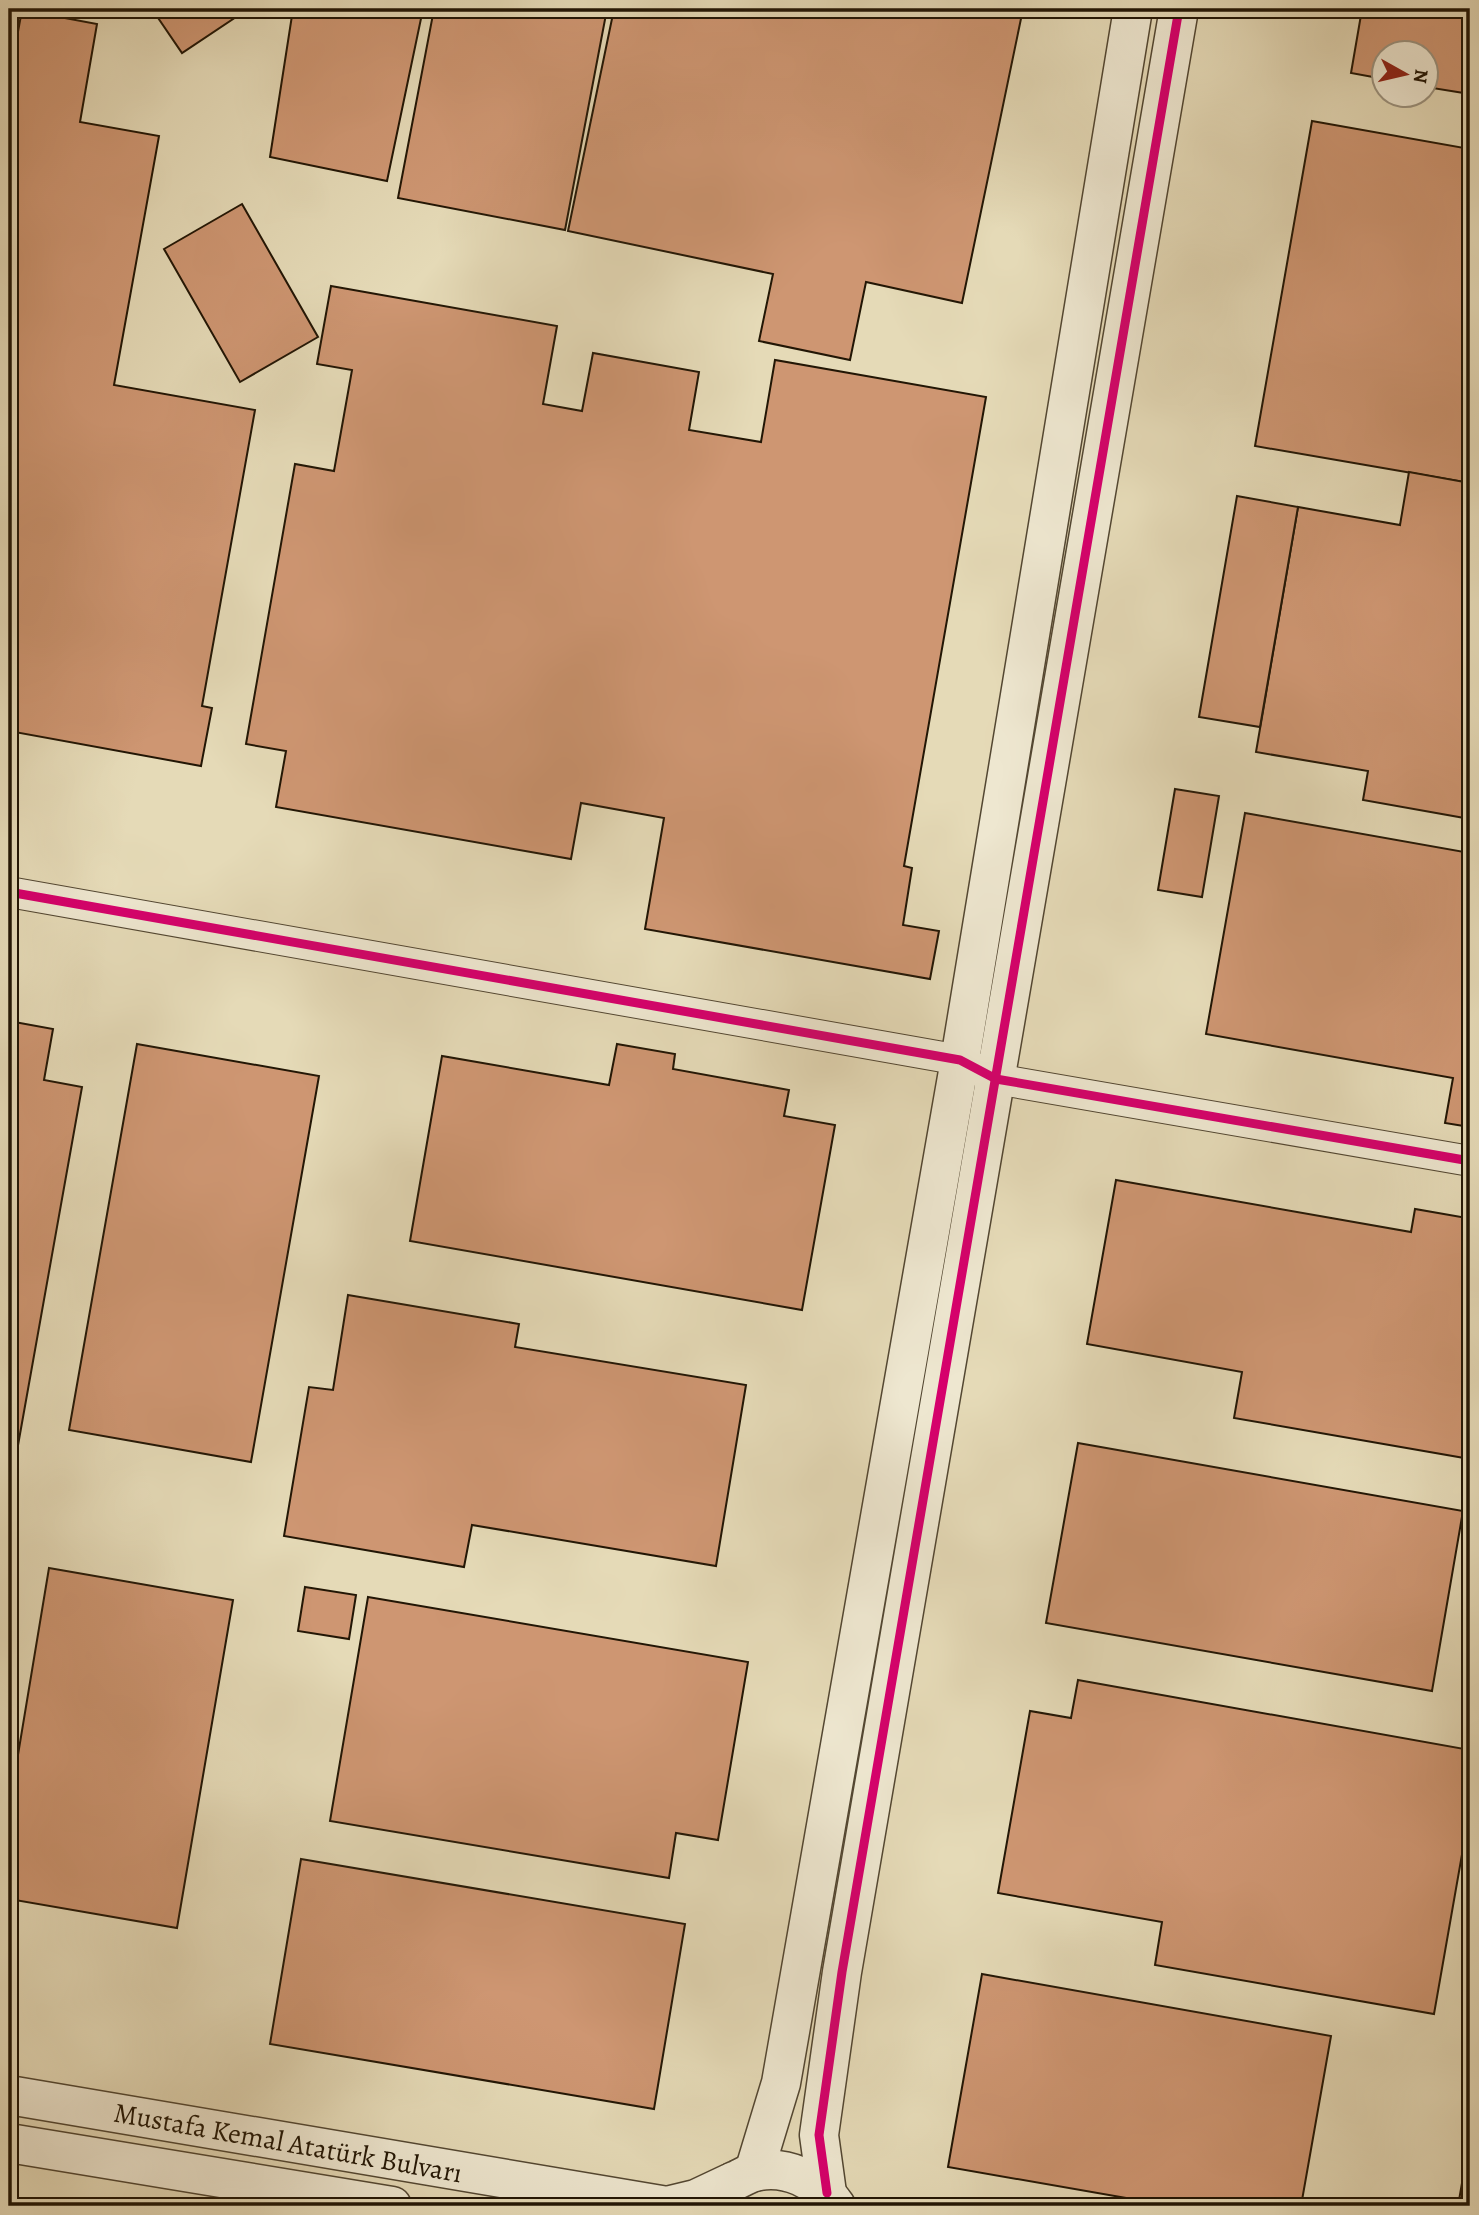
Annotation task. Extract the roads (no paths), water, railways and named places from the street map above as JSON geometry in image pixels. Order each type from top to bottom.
[{"type":"street","points":[[731,2187],[781,2083],[960,1060],[1133,9]]},
{"type":"street","points":[[831,2200],[819,2135],[842,1972],[1179,9]]},
{"type":"street","points":[[9,892],[960,1060],[996,1079],[1470,1161]]},
{"type":"street","name":"Mustafa Kemal Atatürk Bulvarı","points":[[9,2095],[667,2206],[731,2187]]},
{"type":"street","name":"Mustafa Kemal Atatürk Bulvarı","points":[[9,2143],[392,2206]]},
{"type":"street","points":[[731,2187],[780,2170],[805,2178],[831,2200]]}]
